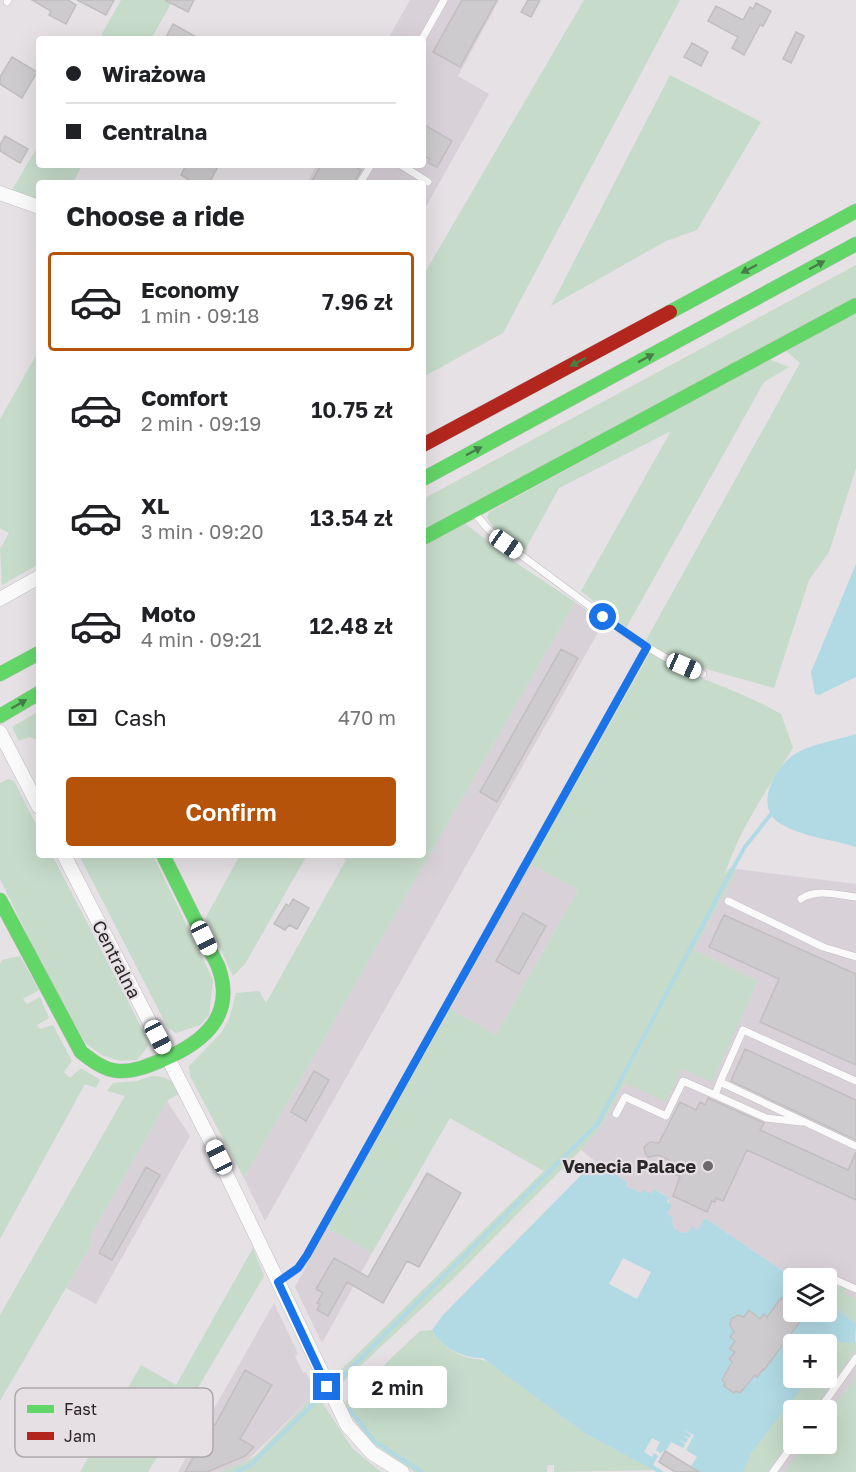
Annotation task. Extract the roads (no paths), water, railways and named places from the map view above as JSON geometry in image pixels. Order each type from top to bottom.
[{"type":"main road","points":[[426,443],[856,211]]},
{"type":"main road","points":[[426,477],[856,244]]},
{"type":"main road","points":[[426,536],[856,304]]},
{"type":"main road","points":[[0,675],[36,655]]},
{"type":"main road","points":[[0,716],[36,695]]},
{"type":"main road","points":[[0,900],[81,1052],[102,1067],[115,1071],[134,1070],[168,1057],[197,1041],[211,1029],[221,1011],[224,990],[215,961],[164,858]]},
{"type":"street","points":[[0,193],[36,206]]},
{"type":"street","points":[[0,598],[36,579]]},
{"type":"street","points":[[0,732],[36,801]]},
{"type":"street","name":"Centralna","points":[[66,858],[168,1057],[327,1387],[356,1438],[375,1456],[402,1472]]},
{"type":"lane","points":[[424,36],[444,0]]},
{"type":"lane","points":[[406,168],[426,180]]},
{"type":"lane","points":[[473,511],[487,528],[506,544],[647,647],[703,674]]},
{"type":"lane","points":[[278,1282],[298,1268],[307,1255],[647,647]]},
{"type":"lane","points":[[801,899],[807,894],[820,893],[856,897]]},
{"type":"lane","points":[[728,901],[823,947],[856,957]]},
{"type":"lane","points":[[714,1095],[743,1030],[856,1081]]},
{"type":"lane","points":[[616,1114],[625,1097],[666,1116],[683,1080],[766,1118],[806,1123]]},
{"type":"lane","points":[[720,1082],[856,1146]]},
{"type":"lane","points":[[837,1280],[856,1289]]},
{"type":"lane","points":[[826,1400],[856,1358]]},
{"type":"lane","points":[[773,1472],[787,1454]]},
{"type":"water","points":[[856,564],[856,677],[819,695],[815,694],[811,672]]},
{"type":"water","points":[[856,734],[856,847],[798,832],[781,824],[772,816],[768,807],[770,786],[775,775],[790,758],[812,746]]},
{"type":"water","points":[[595,1161],[620,1172],[618,1177],[627,1182],[626,1186],[641,1193],[643,1190],[652,1194],[654,1189],[669,1198],[667,1202],[672,1205],[667,1214],[673,1218],[673,1225],[678,1231],[688,1232],[692,1226],[698,1230],[705,1218],[783,1271],[783,1322],[837,1322],[837,1310],[856,1324],[855,1343],[837,1342],[837,1334],[783,1334],[783,1388],[802,1388],[792,1400],[783,1400],[783,1412],[751,1453],[743,1472],[657,1472],[586,1434],[483,1358],[461,1354],[447,1347],[432,1330],[443,1315]]},
{"type":"waterway","points":[[336,1383],[598,1123],[728,877],[745,847],[771,814]]},
{"type":"waterway","points":[[236,1472],[251,1465],[321,1396]]},
{"type":"waterway","points":[[349,1409],[375,1442],[422,1472]]},
{"type":"place","name":"Venecia Palace","points":[[708,1166]]}]
